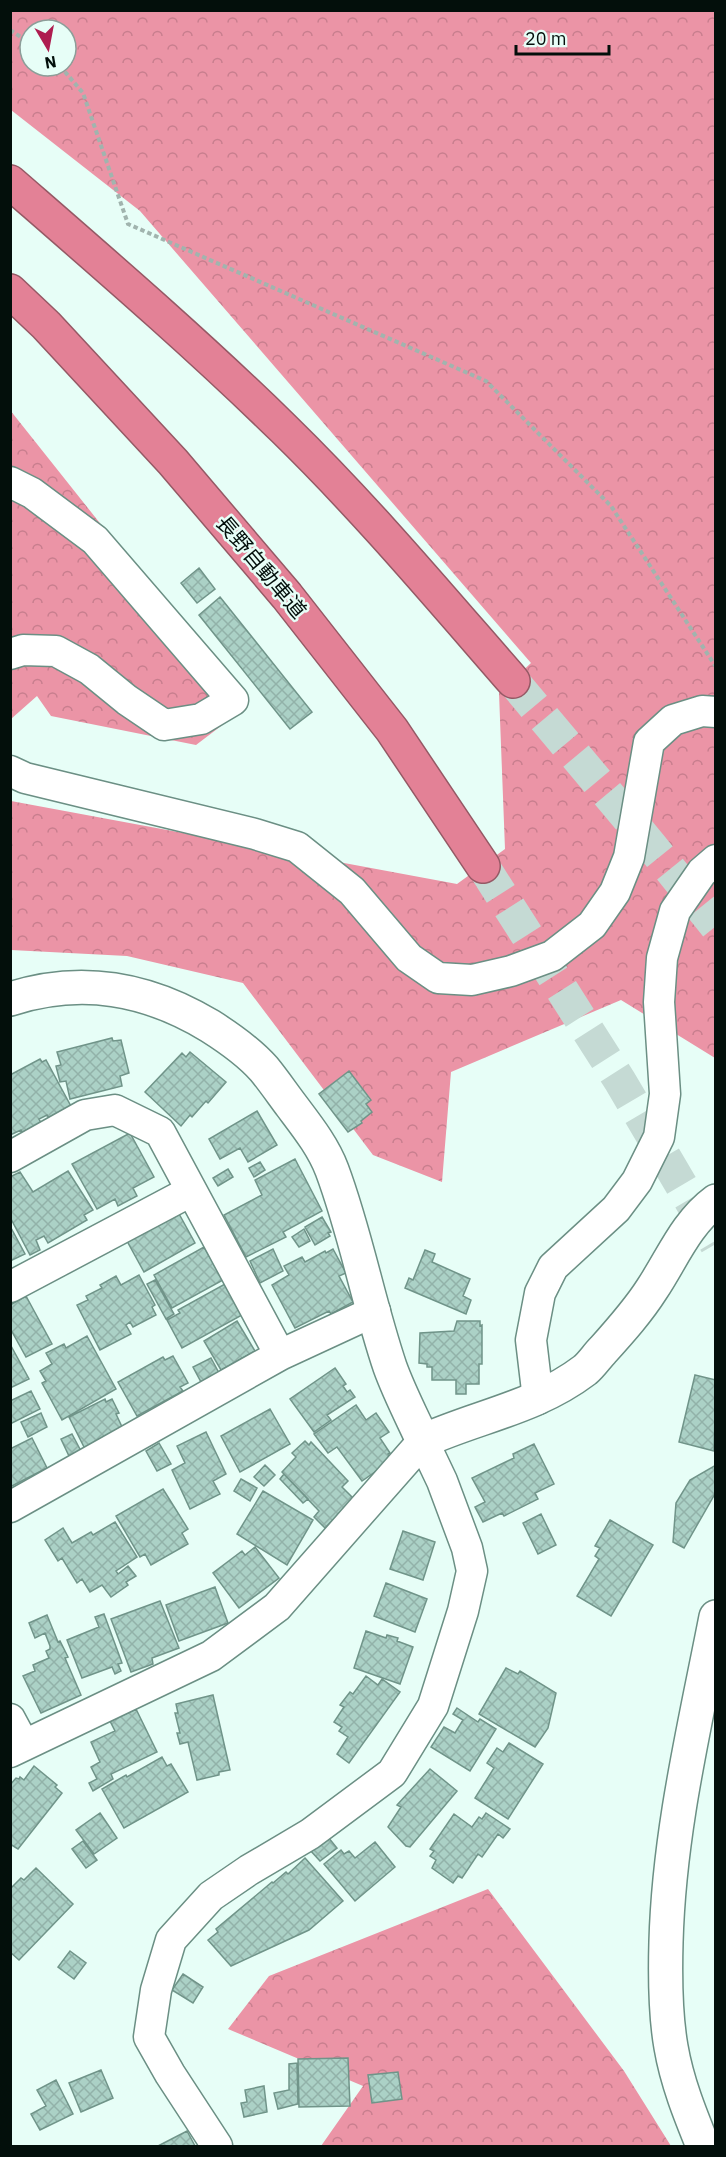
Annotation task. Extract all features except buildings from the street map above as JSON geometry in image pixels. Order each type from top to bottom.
[{"type":"highway","points":[[10,182],[169,320],[285,430],[398,548],[513,681]]},
{"type":"highway","name":"長野自動車道","points":[[10,291],[46,326],[173,462],[287,596],[392,730],[483,866]]},
{"type":"street","points":[[10,482],[32,493],[96,540],[233,700],[201,719],[164,725],[88,669],[56,651],[23,650],[10,654]]},
{"type":"street","points":[[10,771],[25,778],[255,834],[297,847],[352,891],[409,958],[438,978],[472,980],[512,971],[552,956],[592,925],[615,892],[629,857],[649,742],[673,720],[702,711],[716,712]]},
{"type":"street","points":[[538,1399],[531,1340],[540,1293],[553,1267],[616,1209],[637,1181],[659,1137],[665,1094],[659,1002],[662,958],[675,910],[702,873],[716,860]]},
{"type":"street","points":[[10,999],[48,989],[71,986],[129,992],[159,1000],[179,1009],[234,1042],[263,1067],[321,1148],[332,1169],[390,1367],[442,1481],[467,1548],[471,1571],[464,1611],[433,1706],[392,1773],[310,1834],[249,1870],[212,1896],[171,1940],[156,1990],[149,2037],[217,2146]]},
{"type":"street","points":[[10,1157],[86,1115],[115,1110],[160,1132],[280,1355]]},
{"type":"street","points":[[10,1287],[191,1191]]},
{"type":"street","points":[[10,1719],[17,1748],[211,1656],[277,1607],[423,1442],[445,1431],[538,1399],[586,1369],[623,1328],[652,1290],[683,1236],[707,1207],[716,1201]]},
{"type":"street","points":[[10,1507],[280,1355],[375,1311]]},
{"type":"street","points":[[703,2146],[678,2081],[670,2046],[666,1963],[668,1889],[676,1822],[716,1617]]},
{"type":"path","points":[[70,78],[83,93],[128,224],[486,381],[611,506],[716,667]]},
{"type":"green space","points":[[11,11],[715,11],[715,1058],[621,1000],[451,1072],[442,1182],[373,1155],[243,983],[127,956],[11,950],[11,801],[457,884],[505,849],[499,693],[531,663],[140,211],[11,110]]},
{"type":"green space","points":[[10,410],[246,707],[196,745],[51,716],[37,696],[11,719]]},
{"type":"green space","points":[[488,1889],[624,2071],[671,2146],[321,2146],[363,2086],[228,2029],[269,1976]]},
{"type":"tunnel","points":[[513,681],[716,926]]},
{"type":"tunnel","points":[[483,866],[620,1081],[716,1244]]}]
